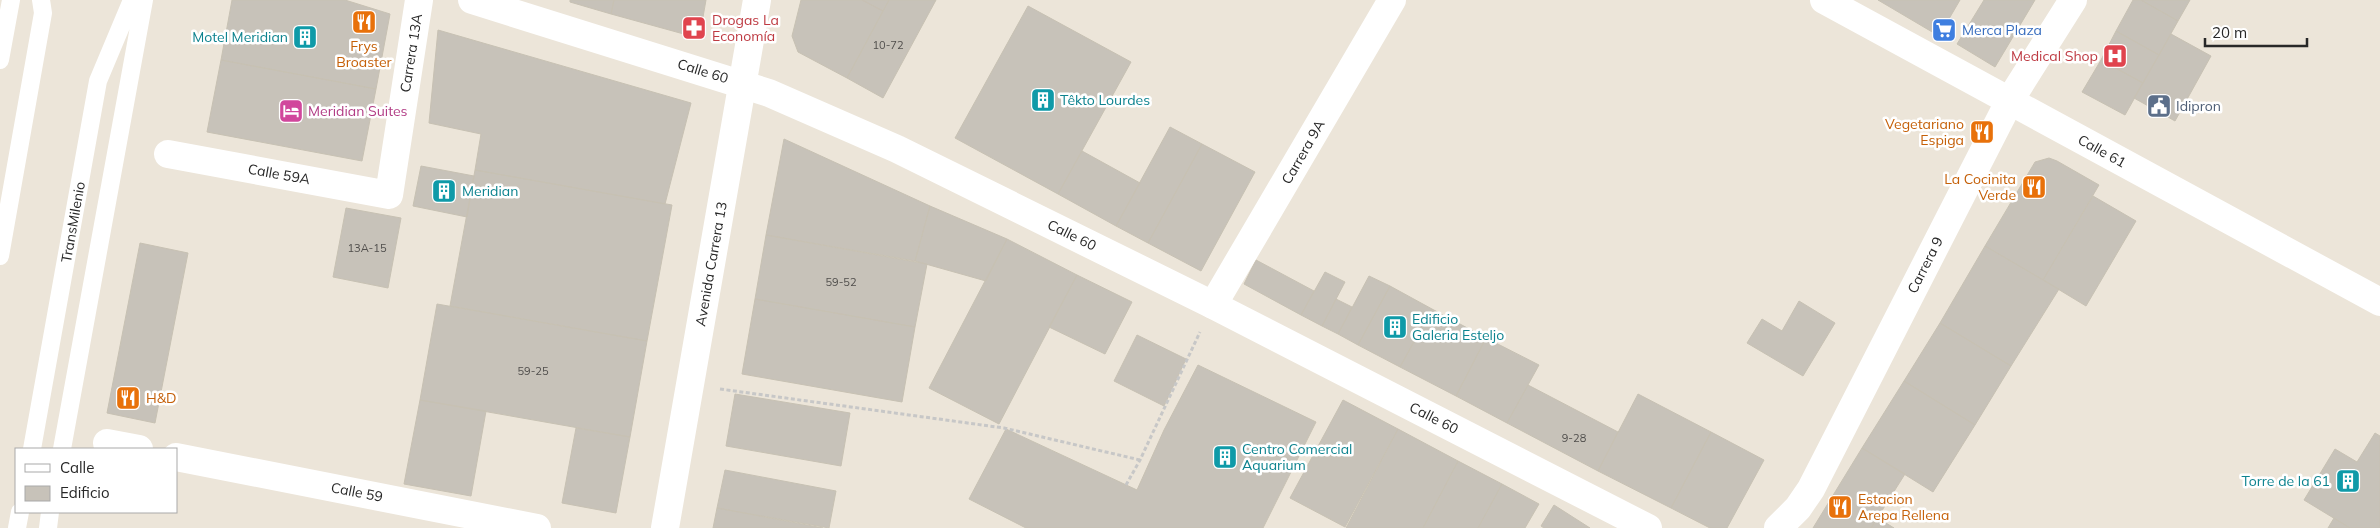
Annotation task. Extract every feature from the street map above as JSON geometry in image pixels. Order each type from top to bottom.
[{"type":"street","name":"Carrera 13A","points":[[389,195],[419,0]]},
{"type":"street","name":"Calle 60","points":[[472,0],[769,92],[897,149],[1208,316],[1648,528]]},
{"type":"street","name":"Avenida Carrera 13","points":[[665,528],[757,0]]},
{"type":"street","name":"Carrera 9A","points":[[1208,316],[1392,0]]},
{"type":"street","name":"Calle 61","points":[[1824,0],[2380,302]]},
{"type":"street","name":"Carrera 9","points":[[1778,528],[1798,508],[1810,489],[2010,100],[2073,0]]},
{"type":"street","name":"Calle 59A","points":[[168,154],[389,195]]},
{"type":"street","points":[[107,443],[134,448]]},
{"type":"street","name":"Calle 59","points":[[178,457],[537,528]]},
{"type":"lane","points":[[0,60],[11,0]]},
{"type":"lane","points":[[0,256],[43,13],[41,0]]},
{"type":"lane","name":"TransMilenio","points":[[32,448],[98,81],[132,0]]},
{"type":"lane","points":[[62,448],[144,0]]},
{"type":"lane","points":[[17,528],[20,513]]},
{"type":"lane","points":[[48,528],[50,513]]},
{"type":"path","points":[[1126,485],[1140,460],[1208,316]]},
{"type":"path","points":[[718,388],[1004,428],[1140,460]]},
{"type":"building","name":"Motel Meridian","points":[[232,0],[345,0],[390,14],[376,89],[221,60]]},
{"type":"building","points":[[570,0],[614,0],[611,14],[570,2]]},
{"type":"building","points":[[614,0],[706,0],[700,34],[691,36],[611,14]]},
{"type":"building","points":[[801,0],[862,0],[883,11],[847,78],[798,52],[792,36]]},
{"type":"building","points":[[862,0],[889,0],[883,11]]},
{"type":"building","points":[[889,0],[936,0],[883,98],[847,78]]},
{"type":"building","points":[[1878,0],[1960,0],[1939,36]]},
{"type":"building","points":[[1984,0],[2035,0],[1995,67],[1957,44]]},
{"type":"building","points":[[2133,0],[2141,0],[2178,21],[2159,55],[2116,31]]},
{"type":"building","points":[[2141,0],[2190,0],[2178,21]]},
{"type":"building","name":"Têkto Lourdes","points":[[1028,6],[1131,62],[1058,194],[955,138]]},
{"type":"building","points":[[438,30],[691,103],[665,204],[475,170],[481,134],[429,123]]},
{"type":"building","points":[[2116,31],[2159,55],[2143,83],[2101,60]]},
{"type":"building","points":[[2171,34],[2211,56],[2175,121],[2134,98]]},
{"type":"building","name":"Meridian Suites","points":[[221,60],[376,89],[362,161],[207,132]]},
{"type":"building","points":[[2101,60],[2143,83],[2125,115],[2082,92]]},
{"type":"building","points":[[1170,127],[1202,144],[1148,243],[1116,226]]},
{"type":"building","points":[[784,139],[930,206],[915,261],[766,235]]},
{"type":"building","points":[[1202,144],[1255,172],[1201,271],[1148,243]]},
{"type":"building","points":[[1082,151],[1140,183],[1116,226],[1058,194]]},
{"type":"building","points":[[2049,158],[2099,185],[2043,280],[1985,246],[2035,162]]},
{"type":"building","name":"Meridian","points":[[421,166],[474,176],[467,217],[413,206]]},
{"type":"building","points":[[475,170],[672,205],[647,341],[450,306]]},
{"type":"building","points":[[2093,196],[2136,221],[2086,306],[2043,280]]},
{"type":"building","points":[[930,206],[1007,239],[986,281],[915,261]]},
{"type":"building","points":[[346,208],[401,218],[388,288],[333,277]]},
{"type":"building","points":[[766,235],[927,264],[915,327],[755,299]]},
{"type":"building","points":[[1007,239],[1077,275],[999,424],[929,388]]},
{"type":"building","points":[[140,243],[188,253],[155,423],[107,413]]},
{"type":"building","points":[[1985,246],[2059,289],[2011,366],[1940,323]]},
{"type":"building","points":[[1256,260],[1314,291],[1301,315],[1244,284]]},
{"type":"building","points":[[1325,272],[1345,282],[1322,326],[1301,315]]},
{"type":"building","points":[[1077,275],[1132,302],[1105,354],[1049,327]]},
{"type":"building","points":[[1369,276],[1390,286],[1358,345],[1338,334]]},
{"type":"building","name":"Edificio Galeria Esteljo","points":[[1390,286],[1432,309],[1400,367],[1358,345]]},
{"type":"building","points":[[755,299],[915,327],[902,402],[742,374]]},
{"type":"building","points":[[1336,299],[1352,307],[1338,334],[1322,326]]},
{"type":"building","points":[[1799,301],[1835,323],[1803,376],[1747,343],[1762,319],[1782,331]]},
{"type":"building","points":[[437,304],[647,341],[630,437],[420,400]]},
{"type":"building","points":[[1432,309],[1486,338],[1456,396],[1400,367]]},
{"type":"building","points":[[1940,323],[2011,366],[1975,425],[1904,381]]},
{"type":"building","points":[[1137,335],[1186,359],[1164,406],[1114,381]]},
{"type":"building","points":[[1486,338],[1539,365],[1507,423],[1456,396]]},
{"type":"building","name":"Centro Comercial Aquarium","points":[[1198,365],[1316,422],[1263,528],[1026,528],[969,499],[1006,429],[1137,490],[1164,430]]},
{"type":"building","points":[[1904,381],[1975,425],[1933,492],[1862,448]]},
{"type":"building","points":[[1528,385],[1618,432],[1598,471],[1507,423]]},
{"type":"building","points":[[735,394],[850,413],[841,466],[726,446]]},
{"type":"building","points":[[1638,394],[1711,432],[1671,508],[1598,471]]},
{"type":"building","points":[[420,400],[486,411],[471,496],[404,484]]},
{"type":"building","points":[[1343,400],[1398,429],[1345,527],[1290,498]]},
{"type":"building","points":[[576,428],[630,437],[616,513],[562,503]]},
{"type":"building","points":[[1398,429],[1458,461],[1423,528],[1346,528]]},
{"type":"building","points":[[1711,432],[1764,460],[1727,528],[1710,528],[1671,508]]},
{"type":"building","name":"Torre de la 61","points":[[2375,433],[2380,436],[2380,528],[2350,528],[2304,500],[2335,449],[2357,462]]},
{"type":"building","points":[[1862,448],[1905,474],[1871,528],[1813,528]]},
{"type":"building","points":[[1458,461],[1502,484],[1478,528],[1423,528]]},
{"type":"building","points":[[725,470],[836,491],[829,528],[717,508]]},
{"type":"building","points":[[1502,484],[1539,504],[1525,528],[1478,528]]},
{"type":"building","points":[[1554,505],[1590,528],[1544,528],[1541,526]]},
{"type":"building","points":[[717,508],[823,528],[713,528]]},
{"type":"building","points":[[1878,518],[1894,528],[1871,528]]},
{"type":"building","points":[[2334,518],[2350,528],[2328,528]]},
{"type":"place","name":"Frys Broaster","points":[[364,22]]},
{"type":"place","name":"Drogas La Economía","points":[[694,28]]},
{"type":"place","name":"Merca Plaza","points":[[1944,30]]},
{"type":"place","name":"Motel Meridian","points":[[305,37]]},
{"type":"place","name":"Medical Shop","points":[[2115,56]]},
{"type":"place","name":"Têkto Lourdes","points":[[1043,100]]},
{"type":"place","name":"Idipron","points":[[2159,106]]},
{"type":"place","name":"Meridian Suites","points":[[291,111]]},
{"type":"place","name":"Vegetariano Espiga","points":[[1982,132]]},
{"type":"place","name":"La Cocinita Verde","points":[[2034,187]]},
{"type":"place","name":"Meridian","points":[[444,191]]},
{"type":"place","name":"Edificio Galeria Esteljo","points":[[1395,327]]},
{"type":"place","name":"H&D","points":[[128,398]]},
{"type":"place","name":"Centro Comercial Aquarium","points":[[1225,457]]},
{"type":"place","name":"Torre de la 61","points":[[2348,481]]},
{"type":"place","name":"Estacion Arepa Rellena","points":[[1840,507]]}]
